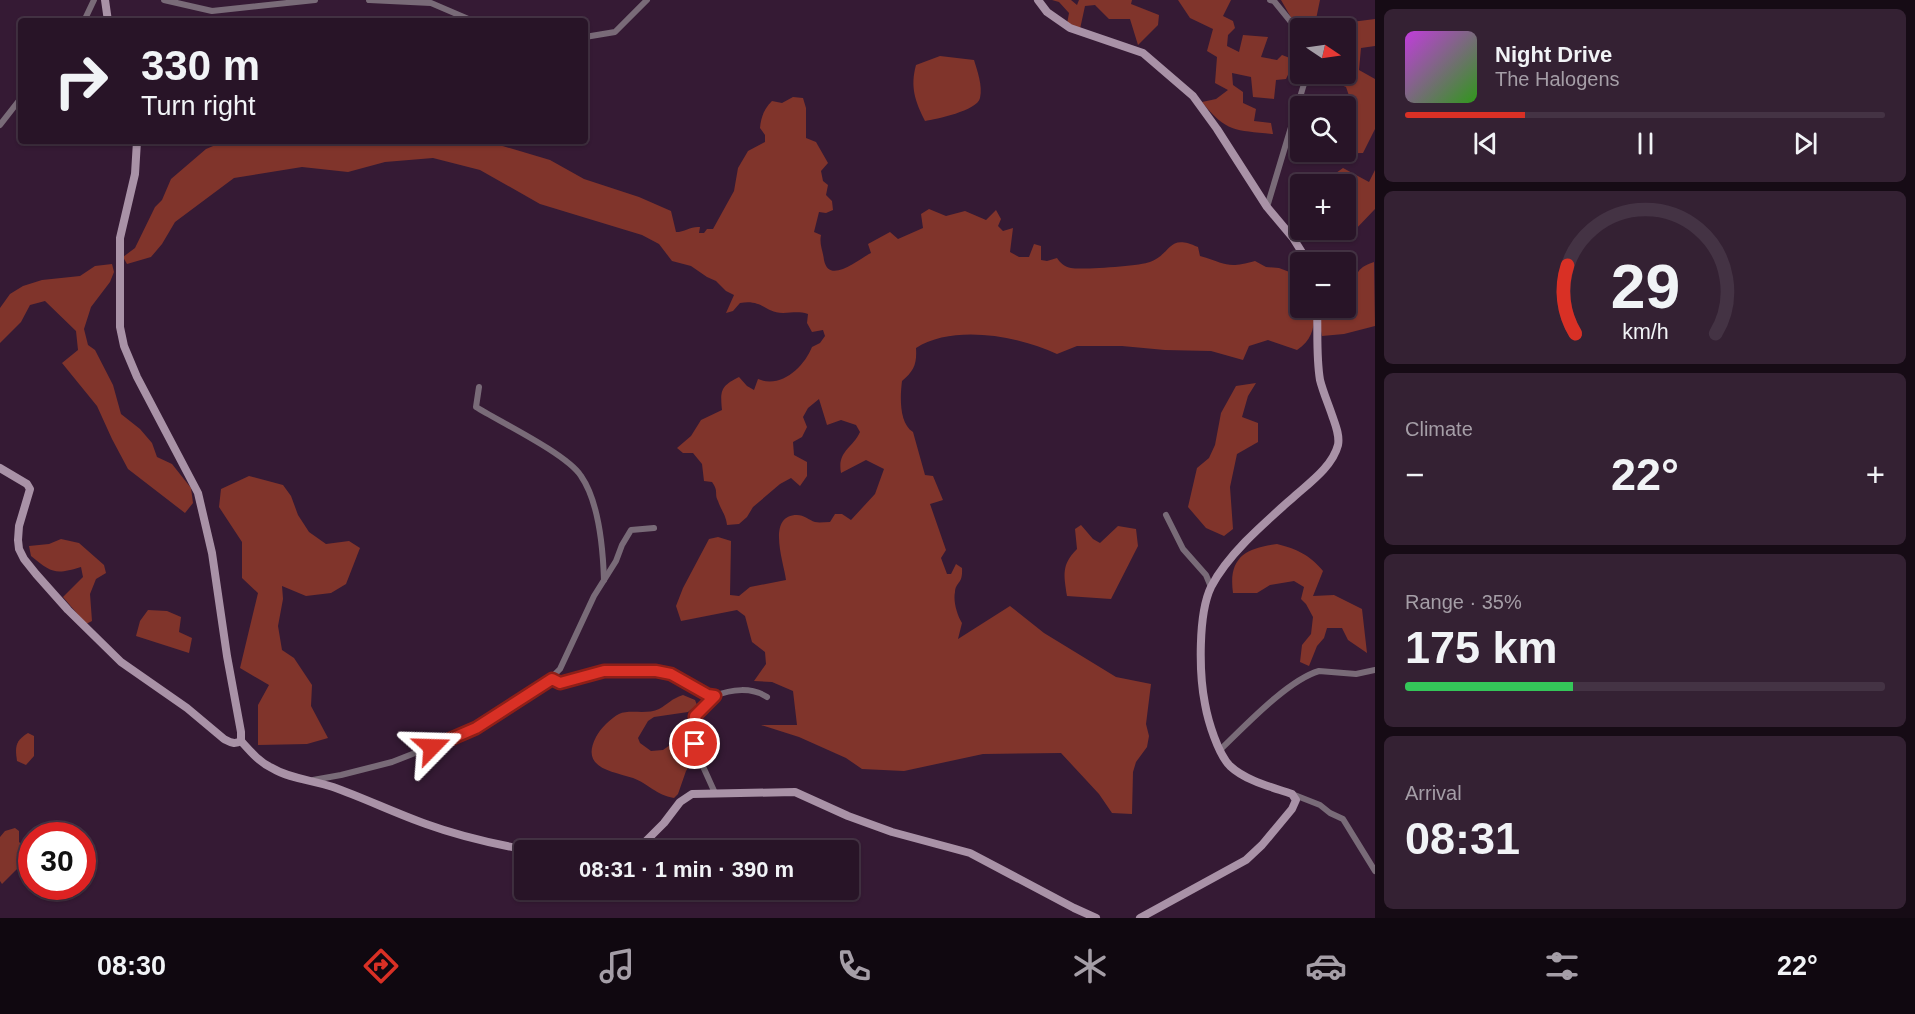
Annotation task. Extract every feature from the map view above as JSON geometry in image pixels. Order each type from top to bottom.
[{"type":"street","points":[[85,18],[94,0]]},
{"type":"street","points":[[105,0],[108,18]]},
{"type":"street","points":[[164,0],[212,11],[315,0]]},
{"type":"street","points":[[369,0],[431,3],[466,18]]},
{"type":"street","points":[[588,36],[615,32],[647,0]]},
{"type":"street","points":[[1038,0],[1047,12],[1070,28],[1143,53],[1187,91],[1217,129],[1268,207],[1302,252]]},
{"type":"street","points":[[1270,0],[1274,1],[1290,21]]},
{"type":"street","points":[[1268,207],[1304,84]]},
{"type":"street","points":[[0,125],[18,102]]},
{"type":"street","points":[[137,144],[135,174],[120,238],[120,327],[124,346],[138,376],[198,493],[212,553],[241,741],[270,767],[283,774],[312,780],[429,825],[514,847]]},
{"type":"street","points":[[1317,318],[1320,380],[1338,432],[1338,445],[1320,472],[1243,545],[1212,587],[1207,600],[1201,640],[1202,686],[1213,736],[1230,766],[1243,775],[1320,805],[1343,819],[1375,871]]},
{"type":"street","points":[[479,387],[476,407],[532,440],[580,474],[600,533],[604,580]]},
{"type":"street","points":[[0,468],[27,483],[30,489],[19,526],[18,540],[24,559],[36,574],[68,610],[121,662],[187,708],[230,743],[241,741]]},
{"type":"street","points":[[1166,515],[1183,549],[1206,575],[1212,587]]},
{"type":"street","points":[[312,780],[392,762],[466,733],[552,679],[560,669],[594,596],[631,530],[654,528]]},
{"type":"street","points":[[1221,749],[1264,708],[1314,672],[1356,674],[1375,670]]},
{"type":"street","points":[[552,679],[560,683],[604,671],[656,671],[671,674],[708,695],[715,696],[734,690],[755,691],[767,697]]},
{"type":"street","points":[[715,696],[696,714],[695,718],[696,751],[715,793]]},
{"type":"street","points":[[649,840],[686,797],[702,792],[795,792],[848,816],[892,832],[970,853],[1096,918]]},
{"type":"street","points":[[1140,918],[1246,860],[1262,845],[1292,809],[1296,803],[1292,794]]},
{"type":"shaded area","points":[[1052,0],[1071,0],[1077,5],[1079,0],[1132,0],[1131,4],[1159,15],[1158,25],[1138,45],[1130,19],[1109,19],[1095,5],[1085,6],[1080,29],[1067,24],[1069,13],[1059,2]]},
{"type":"shaded area","points":[[1178,0],[1231,0],[1223,16],[1233,21],[1235,28],[1228,35],[1227,46],[1239,52],[1243,35],[1268,37],[1261,57],[1277,60],[1282,55],[1290,58],[1290,71],[1286,79],[1276,80],[1274,99],[1253,97],[1251,77],[1232,73],[1233,85],[1243,92],[1243,103],[1256,109],[1254,121],[1271,123],[1273,134],[1249,132],[1225,125],[1202,102],[1216,99],[1228,90],[1215,83],[1217,57],[1207,51],[1213,29],[1190,18]]},
{"type":"shaded area","points":[[1281,0],[1320,0],[1316,18],[1291,18]]},
{"type":"shaded area","points":[[1375,19],[1375,46],[1361,48],[1359,70],[1375,79],[1375,129],[1363,153],[1356,153],[1356,96],[1349,96],[1346,87],[1339,84],[1356,84],[1356,21]]},
{"type":"shaded area","points":[[940,56],[974,60],[980,83],[980,98],[972,107],[925,121],[914,94],[913,80],[916,65]]},
{"type":"shaded area","points":[[793,97],[803,98],[806,108],[806,138],[816,142],[828,163],[821,171],[823,181],[828,185],[826,195],[832,201],[833,210],[826,213],[819,212],[814,232],[821,235],[824,260],[831,270],[844,269],[871,253],[868,244],[890,232],[898,239],[923,228],[921,214],[929,209],[946,216],[965,211],[986,220],[996,210],[1001,219],[998,226],[1003,231],[1013,228],[1010,252],[1019,257],[1029,257],[1034,244],[1041,246],[1041,260],[1057,258],[1071,268],[1124,266],[1150,262],[1175,243],[1188,243],[1198,247],[1200,256],[1222,263],[1238,265],[1255,261],[1266,267],[1290,272],[1290,318],[1314,318],[1310,337],[1297,350],[1268,340],[1249,346],[1243,360],[1211,351],[1122,346],[1077,346],[1057,354],[1005,338],[986,335],[949,336],[916,348],[914,367],[902,381],[901,402],[905,422],[913,432],[925,475],[933,476],[943,500],[930,504],[946,550],[941,558],[947,574],[951,574],[956,564],[962,568],[955,596],[956,608],[962,623],[958,639],[1010,606],[1044,633],[1116,677],[1151,684],[1146,724],[1149,736],[1147,747],[1136,762],[1133,772],[1132,814],[1112,813],[1099,794],[1061,753],[983,754],[904,771],[862,769],[846,758],[799,737],[761,725],[797,725],[793,691],[772,682],[754,681],[766,664],[765,652],[752,642],[745,616],[737,610],[681,621],[676,606],[709,539],[718,537],[731,541],[730,595],[739,596],[750,587],[786,580],[780,552],[779,531],[782,523],[788,517],[800,515],[815,522],[830,522],[835,514],[842,514],[851,520],[875,494],[884,469],[866,460],[841,473],[843,455],[860,432],[856,425],[841,420],[827,425],[819,399],[808,408],[803,417],[807,427],[802,437],[793,442],[794,455],[807,462],[807,476],[800,486],[791,478],[780,484],[753,507],[739,524],[727,525],[714,485],[712,482],[704,481],[702,464],[693,453],[683,453],[677,448],[691,436],[701,420],[722,410],[722,393],[728,383],[739,377],[754,390],[758,379],[775,381],[783,379],[797,369],[812,347],[820,343],[825,336],[823,330],[812,332],[807,323],[808,314],[772,311],[759,304],[748,302],[740,303],[733,311],[726,313],[734,295],[691,266],[672,261],[659,244],[642,235],[540,204],[480,170],[433,158],[385,162],[348,172],[302,167],[234,178],[175,222],[151,257],[127,264],[123,257],[135,248],[171,179],[206,149],[218,144],[496,144],[550,160],[584,179],[639,197],[671,211],[676,232],[700,227],[699,233],[704,233],[707,229],[713,229],[734,191],[738,168],[748,151],[765,142],[765,135],[760,128],[762,117],[772,101],[782,103]]},
{"type":"shaded area","points":[[1343,168],[1354,174],[1335,174]]},
{"type":"shaded area","points":[[1375,170],[1375,209],[1356,229],[1356,175],[1369,182]]},
{"type":"shaded area","points":[[1374,262],[1375,326],[1344,334],[1322,336],[1321,318],[1356,318],[1356,276],[1363,267]]},
{"type":"shaded area","points":[[112,264],[114,272],[110,282],[91,307],[84,329],[88,345],[95,350],[113,385],[121,414],[140,429],[152,443],[157,457],[172,464],[191,488],[193,503],[185,513],[128,469],[97,406],[62,363],[78,350],[76,331],[45,301],[30,305],[21,322],[0,343],[0,308],[10,294],[23,286],[42,280],[80,276],[95,266]]},
{"type":"shaded area","points":[[1256,383],[1248,396],[1242,417],[1258,423],[1258,442],[1237,454],[1230,487],[1233,529],[1224,536],[1206,528],[1188,507],[1197,468],[1209,458],[1215,445],[1221,413],[1236,386]]},
{"type":"shaded area","points":[[249,476],[283,485],[309,532],[326,544],[349,541],[360,548],[346,584],[331,593],[306,596],[282,586],[283,599],[278,626],[282,650],[294,658],[312,685],[311,706],[328,738],[307,744],[258,745],[258,705],[269,685],[240,668],[258,593],[242,578],[242,542],[219,507],[221,489]]},
{"type":"shaded area","points":[[1081,525],[1093,539],[1100,543],[1118,526],[1136,529],[1138,546],[1111,599],[1067,596],[1066,565],[1077,549],[1075,529]]},
{"type":"shaded area","points":[[61,539],[79,543],[104,565],[106,573],[96,579],[90,594],[92,621],[86,624],[63,597],[83,577],[81,567],[54,571],[31,556],[29,546],[49,544]]},
{"type":"shaded area","points":[[1277,544],[1303,553],[1323,571],[1313,596],[1334,595],[1362,609],[1367,653],[1348,640],[1342,628],[1327,628],[1309,666],[1300,662],[1302,645],[1311,634],[1313,617],[1301,599],[1304,587],[1294,581],[1270,585],[1257,593],[1233,593],[1233,571],[1242,556],[1256,548]]},
{"type":"shaded area","points":[[148,610],[167,611],[181,617],[179,632],[192,638],[189,653],[136,636],[140,621]]},
{"type":"shaded area","points":[[683,695],[695,700],[697,705],[688,712],[654,717],[648,721],[638,738],[640,743],[651,751],[663,750],[677,740],[692,746],[696,756],[686,771],[678,794],[674,798],[633,778],[607,770],[595,762],[592,747],[596,737],[613,718],[628,712],[654,711]]},
{"type":"shaded area","points":[[28,733],[34,736],[34,756],[26,765],[17,761],[16,748],[18,742]]},
{"type":"shaded area","points":[[15,828],[18,830],[18,868],[2,884],[0,881],[0,837],[5,831]]},
{"type":"route","points":[[432,747],[476,728],[552,679],[564,683],[604,671],[648,670],[671,674],[708,695],[715,696],[695,716],[695,744]]}]
